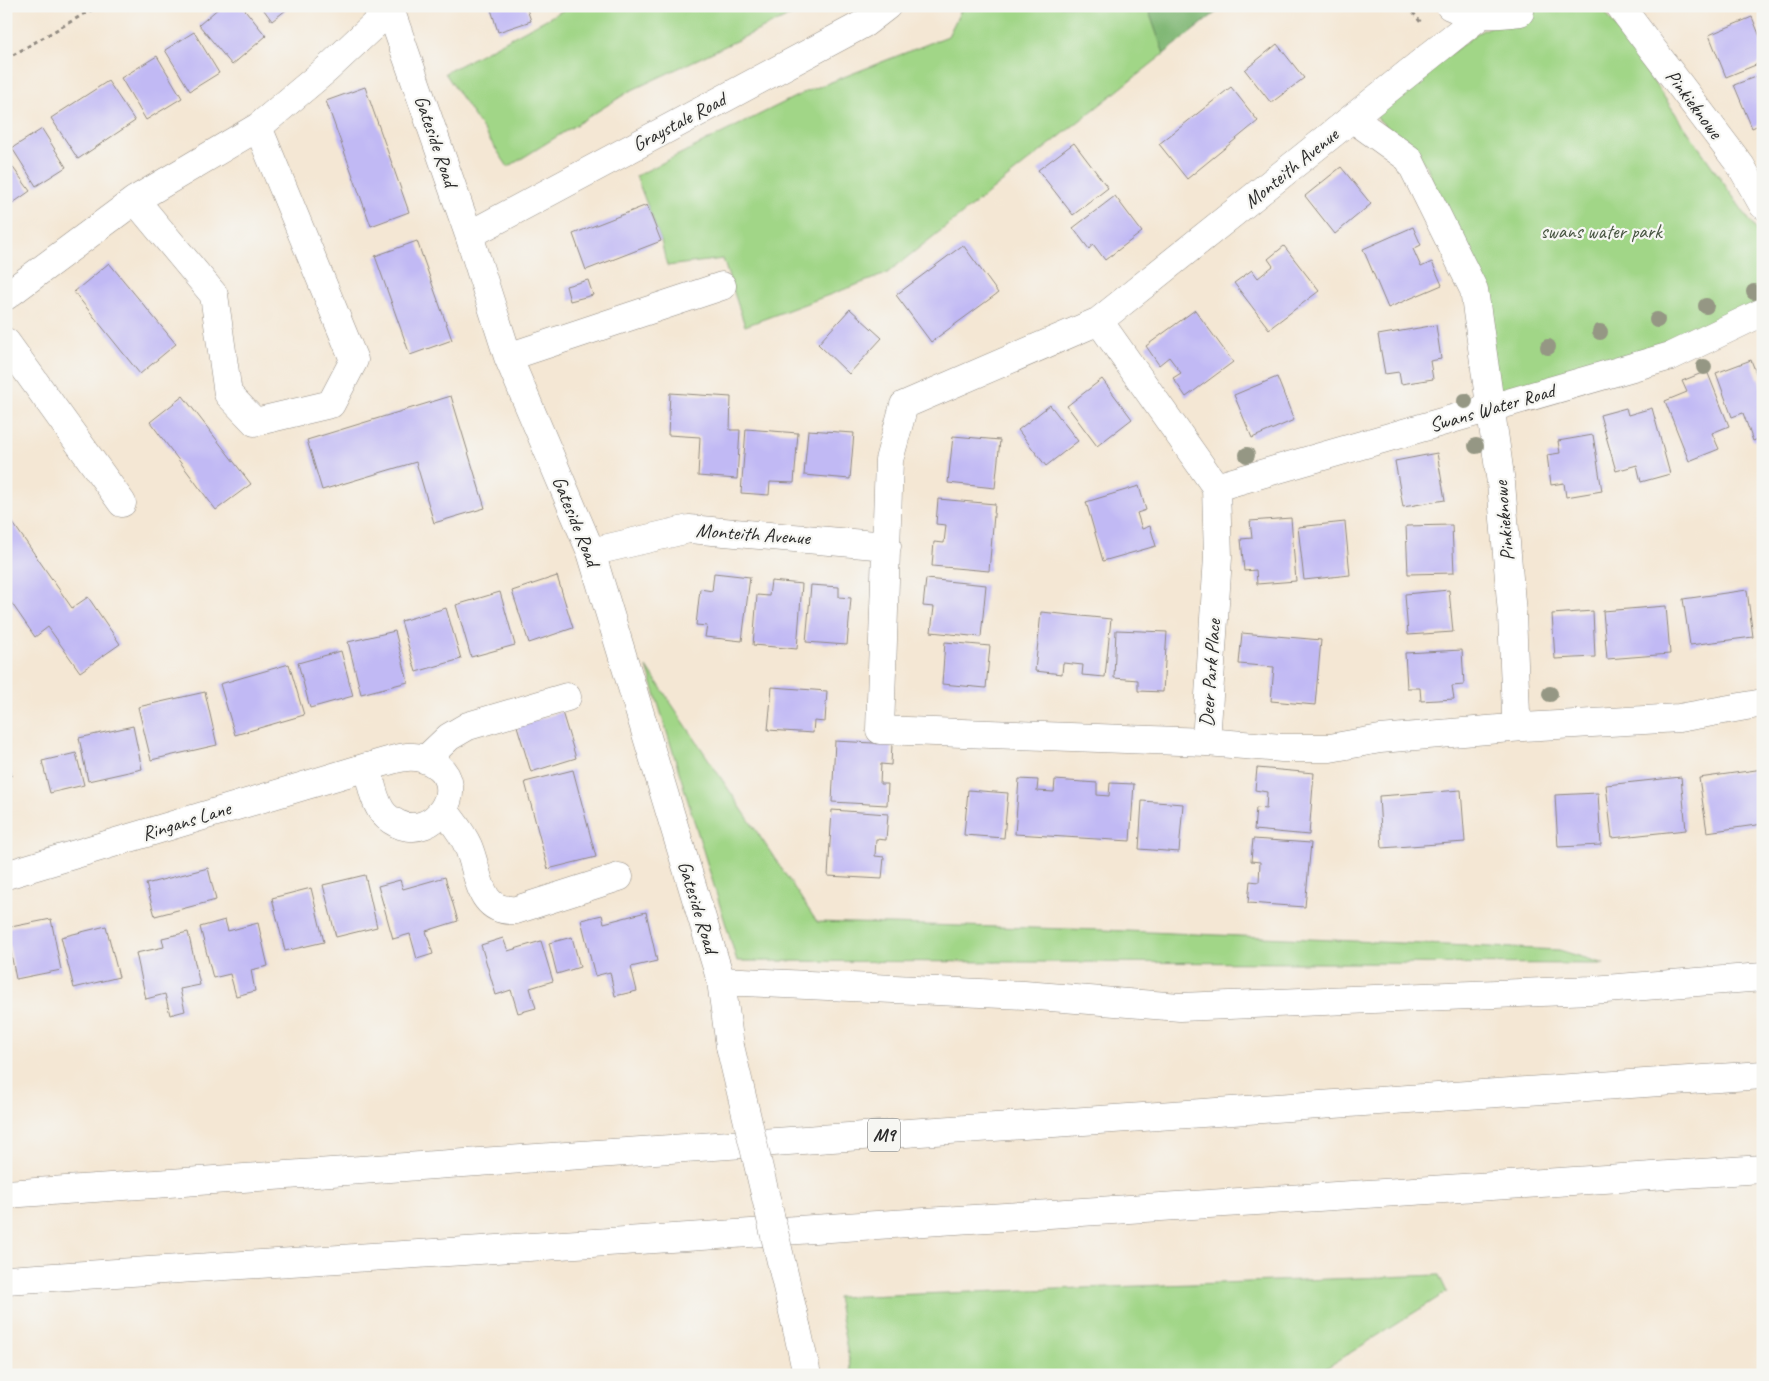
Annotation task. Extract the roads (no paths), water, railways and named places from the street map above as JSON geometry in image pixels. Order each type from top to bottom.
[{"type":"main road","name":"Graystale Road","points":[[469,235],[865,23],[887,6]]},
{"type":"main road","points":[[1450,6],[1500,11]]},
{"type":"main road","name":"Pinkieknowe","points":[[1620,6],[1741,166],[1763,205]]},
{"type":"main road","name":"Gateside Road","points":[[390,8],[469,235],[508,358],[591,552],[721,981],[730,1046],[808,1375]]},
{"type":"main road","points":[[6,296],[135,200],[258,127],[326,70],[390,8]]},
{"type":"main road","name":"Monteith Avenue","points":[[1099,321],[1352,118],[1500,11]]},
{"type":"main road","name":"Pinkieknowe","points":[[1352,118],[1409,160],[1474,290],[1501,483],[1508,566],[1516,714],[1523,727]]},
{"type":"main road","points":[[135,200],[214,295],[228,394],[255,422],[331,404],[354,360],[258,127]]},
{"type":"main road","points":[[508,358],[722,286]]},
{"type":"main road","name":"Swans Water Road","points":[[1216,487],[1670,356],[1763,312]]},
{"type":"main road","points":[[1099,321],[1216,487]]},
{"type":"main road","name":"Deer Park Place","points":[[1099,321],[904,405],[888,460],[887,546],[880,730],[1206,742],[1218,557],[1216,487]]},
{"type":"main road","points":[[6,342],[122,502]]},
{"type":"main road","name":"Monteith Avenue","points":[[591,552],[689,529],[887,546]]},
{"type":"main road","points":[[367,767],[381,811],[391,821],[404,827],[417,828],[434,822],[444,810],[449,796],[449,781],[441,769],[426,759],[449,737],[468,726],[567,697]]},
{"type":"main road","points":[[1206,742],[1282,748],[1330,748],[1380,739],[1523,727],[1679,718],[1763,703]]},
{"type":"main road","name":"Ringans Lane","points":[[6,875],[367,767],[408,757],[426,759]]},
{"type":"main road","points":[[444,810],[463,835],[486,898],[493,907],[504,911],[516,910],[619,877]]},
{"type":"main road","points":[[721,981],[1024,995],[1180,1007],[1592,990],[1763,977]]},
{"type":"main road","name":"M9","points":[[6,1194],[1763,1075]]},
{"type":"main road","points":[[6,1280],[1763,1169]]},
{"type":"park label","name":"swans water park","points":[[1601,231]]}]
